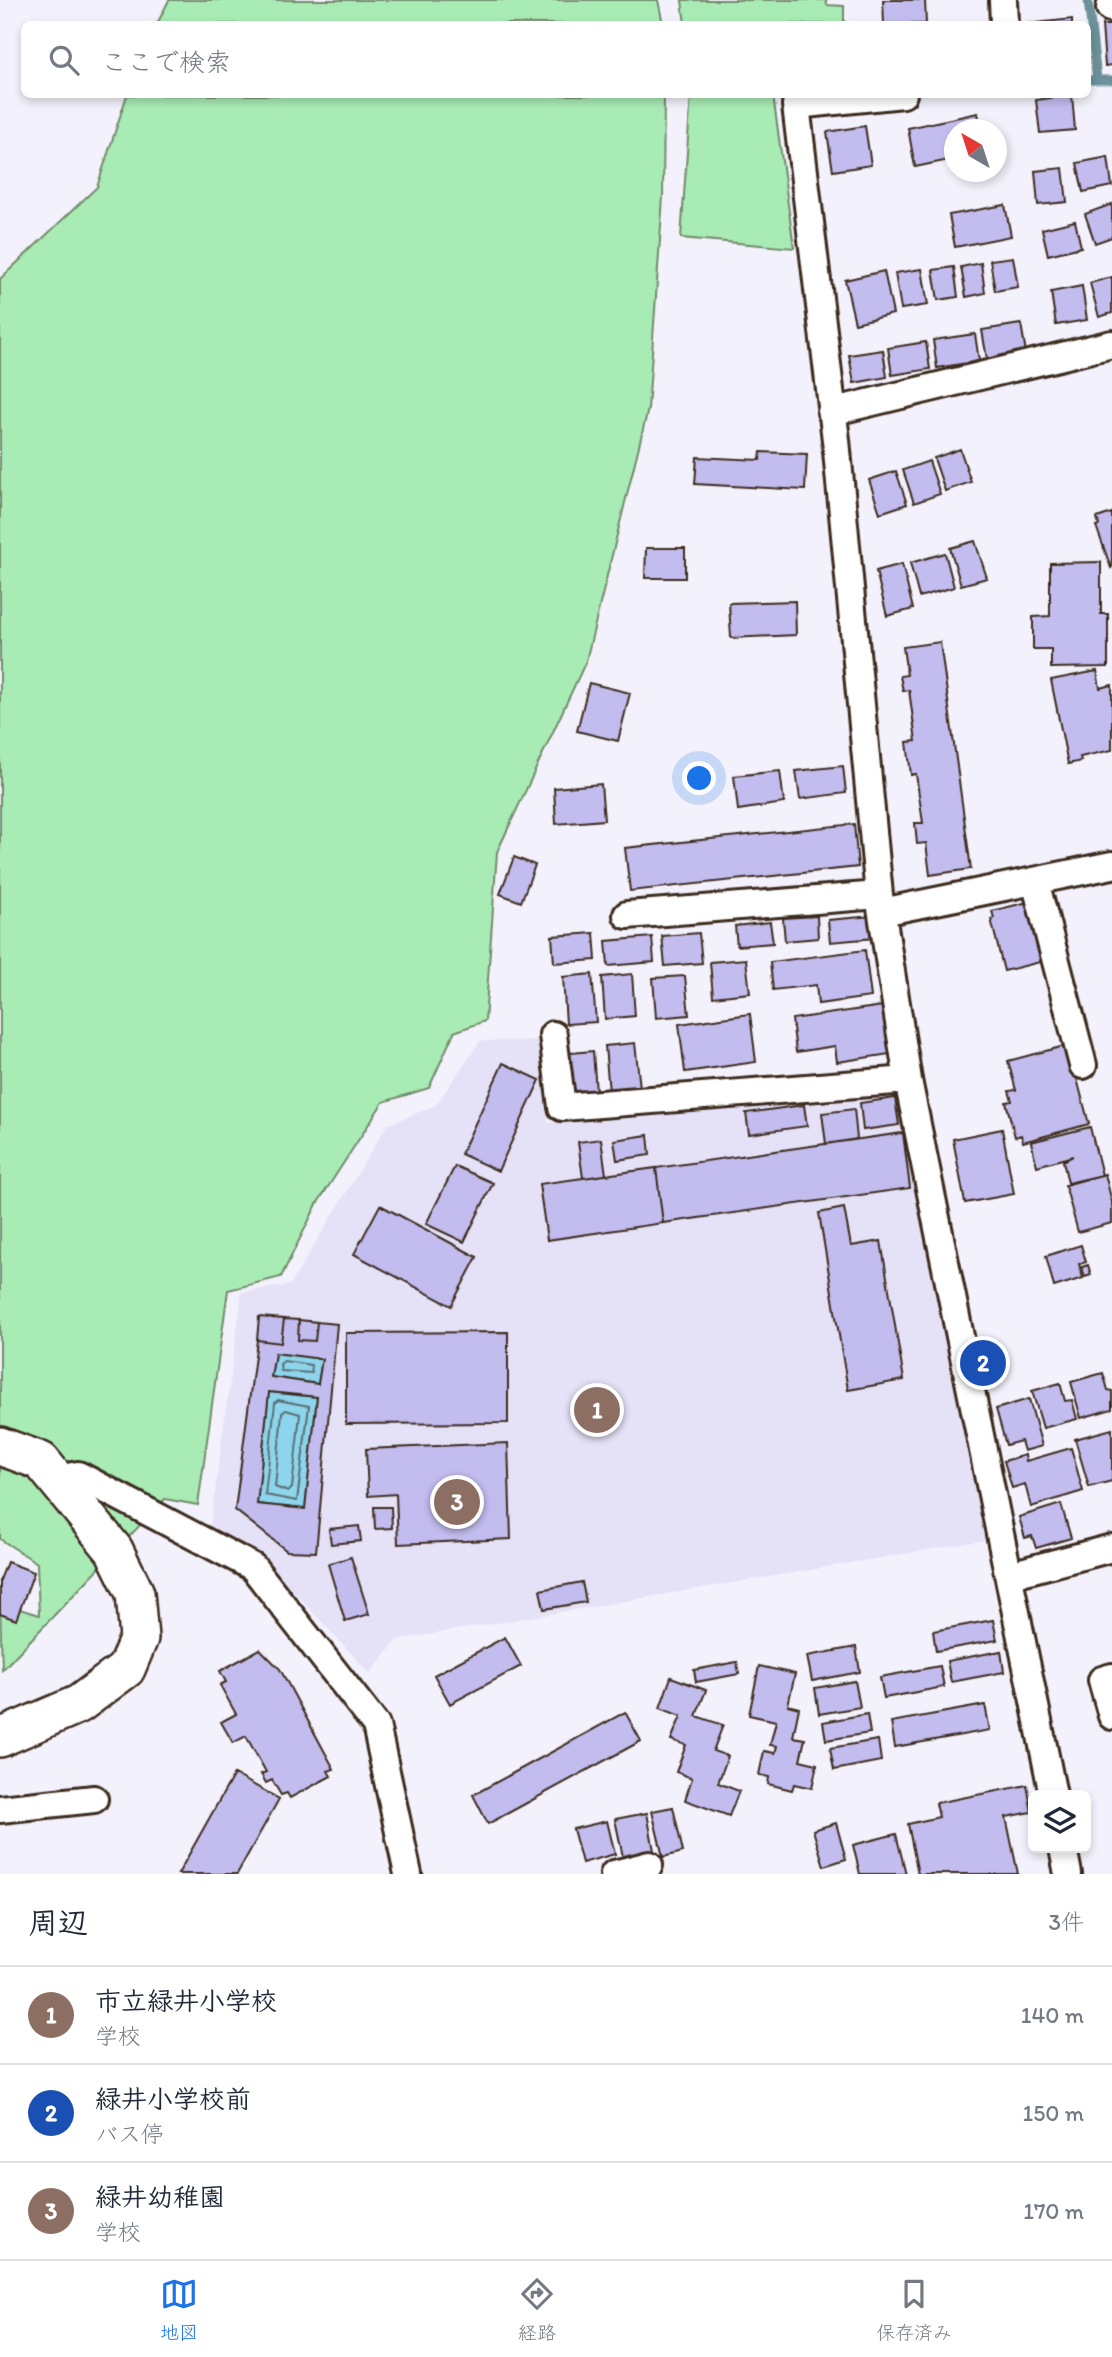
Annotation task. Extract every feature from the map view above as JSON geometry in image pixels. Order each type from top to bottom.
[{"type":"street","points":[[1003,0],[1004,21]]},
{"type":"street","points":[[864,98],[796,105],[831,412],[881,903],[908,1080],[1052,1790]]},
{"type":"street","points":[[831,412],[1112,344]]},
{"type":"street","points":[[627,915],[881,903],[1035,881],[1112,865]]},
{"type":"street","points":[[1035,881],[1083,1065]]},
{"type":"street","points":[[553,1035],[562,1107],[908,1080]]},
{"type":"street","points":[[0,1446],[41,1461],[114,1550],[135,1593],[139,1638],[126,1669],[79,1704],[0,1738]]},
{"type":"street","points":[[58,1479],[78,1475],[253,1567],[376,1725],[408,1874]]},
{"type":"street","points":[[1010,1575],[1112,1548]]},
{"type":"street","points":[[1112,1677],[1102,1680],[1112,1716]]},
{"type":"street","points":[[0,1809],[94,1799]]},
{"type":"street","points":[[1064,1853],[1068,1874]]},
{"type":"street","points":[[614,1874],[649,1865]]},
{"type":"shaded area","points":[[545,1040],[548,1123],[881,1093],[900,1108],[998,1538],[397,1640],[370,1674],[257,1552],[210,1527],[242,1292],[290,1285],[387,1125],[436,1105],[480,1041]]},
{"type":"green space","points":[[169,0],[658,0],[662,21],[158,21]]},
{"type":"green space","points":[[682,0],[826,0],[827,5],[844,6],[844,21],[685,21]]},
{"type":"green space","points":[[126,98],[664,98],[663,197],[648,409],[586,661],[497,852],[485,1021],[454,1032],[429,1088],[383,1102],[317,1204],[281,1277],[228,1290],[198,1505],[165,1499],[2,1670],[0,1603],[39,1615],[37,1563],[0,1539],[0,279],[97,187]]},
{"type":"green space","points":[[691,98],[773,98],[794,248],[681,238]]},
{"type":"water","points":[[275,1353],[322,1359],[318,1384],[271,1377]]},
{"type":"water","points":[[269,1392],[317,1397],[305,1509],[257,1504]]},
{"type":"building","points":[[883,0],[925,0],[926,21],[884,21]]},
{"type":"building","points":[[1102,25],[1112,25],[1112,65],[1105,66]]},
{"type":"building","points":[[1072,98],[1075,130],[1040,133],[1036,100]]},
{"type":"building","points":[[978,113],[979,119],[950,119]]},
{"type":"building","points":[[944,120],[944,161],[915,167],[908,128]]},
{"type":"building","points":[[865,126],[871,165],[833,171],[827,132]]},
{"type":"building","points":[[1108,157],[1112,186],[1083,192],[1077,163]]},
{"type":"building","points":[[1063,168],[1067,202],[1038,205],[1035,171]]},
{"type":"building","points":[[1112,204],[1112,237],[1095,243],[1085,214]]},
{"type":"building","points":[[1005,205],[1011,236],[955,247],[949,215]]},
{"type":"building","points":[[1075,221],[1081,247],[1048,255],[1042,229]]},
{"type":"building","points":[[1013,257],[1018,287],[995,291],[990,260]]},
{"type":"building","points":[[981,263],[985,293],[966,297],[961,267]]},
{"type":"building","points":[[954,267],[958,297],[938,300],[933,270]]},
{"type":"building","points":[[922,269],[928,305],[901,309],[895,273]]},
{"type":"building","points":[[884,271],[893,314],[855,323],[845,280]]},
{"type":"building","points":[[1112,277],[1112,313],[1099,317],[1090,283]]},
{"type":"building","points":[[1082,286],[1087,320],[1056,325],[1051,292]]},
{"type":"building","points":[[1021,324],[1026,353],[987,359],[982,330]]},
{"type":"building","points":[[975,334],[979,361],[937,368],[933,340]]},
{"type":"building","points":[[926,342],[930,369],[892,375],[888,348]]},
{"type":"building","points":[[883,350],[887,377],[854,383],[849,355]]},
{"type":"building","points":[[960,449],[971,482],[945,491],[934,458]]},
{"type":"building","points":[[761,452],[807,454],[805,490],[695,484],[697,457],[760,460]]},
{"type":"building","points":[[929,461],[940,494],[914,503],[903,470]]},
{"type":"building","points":[[896,471],[907,504],[880,513],[869,480]]},
{"type":"building","points":[[1112,513],[1111,568],[1096,526],[1099,525],[1097,518]]},
{"type":"building","points":[[975,541],[987,578],[961,585],[950,548]]},
{"type":"building","points":[[646,548],[685,548],[685,578],[645,578]]},
{"type":"building","points":[[945,553],[954,587],[919,597],[910,563]]},
{"type":"building","points":[[1101,562],[1101,614],[1108,614],[1108,667],[1051,668],[1051,649],[1033,649],[1033,617],[1050,616],[1050,563]]},
{"type":"building","points":[[902,564],[913,609],[887,616],[876,571]]},
{"type":"building","points":[[795,601],[796,635],[731,638],[729,603]]},
{"type":"building","points":[[940,642],[971,869],[930,875],[926,843],[917,844],[915,823],[923,823],[916,774],[911,775],[907,742],[916,741],[909,690],[903,691],[900,676],[907,675],[903,647]]},
{"type":"building","points":[[1097,671],[1100,688],[1112,685],[1112,750],[1080,757],[1081,761],[1068,764],[1051,680]]},
{"type":"building","points":[[589,683],[630,693],[618,741],[577,731]]},
{"type":"building","points":[[843,766],[846,793],[800,799],[796,771]]},
{"type":"building","points":[[780,771],[784,803],[738,810],[734,776]]},
{"type":"building","points":[[601,784],[604,820],[556,824],[554,788]]},
{"type":"building","points":[[854,824],[858,867],[630,891],[625,848]]},
{"type":"building","points":[[514,857],[535,865],[521,902],[500,894]]},
{"type":"building","points":[[1028,902],[1044,961],[1004,971],[991,919],[994,918],[992,911]]},
{"type":"building","points":[[817,916],[818,938],[785,941],[783,918]]},
{"type":"building","points":[[873,916],[875,938],[830,942],[828,920]]},
{"type":"building","points":[[770,922],[773,943],[737,946],[735,926]]},
{"type":"building","points":[[594,933],[596,960],[554,963],[552,936]]},
{"type":"building","points":[[699,933],[702,963],[665,966],[662,936]]},
{"type":"building","points":[[652,937],[654,962],[608,966],[606,941]]},
{"type":"building","points":[[865,950],[871,997],[818,1004],[816,985],[773,990],[770,962]]},
{"type":"building","points":[[746,959],[750,993],[713,997],[710,962]]},
{"type":"building","points":[[592,974],[596,1022],[566,1024],[563,977]]},
{"type":"building","points":[[632,974],[635,1016],[605,1019],[602,977]]},
{"type":"building","points":[[685,976],[689,1015],[656,1018],[653,978]]},
{"type":"building","points":[[883,1006],[890,1054],[837,1062],[835,1046],[796,1052],[792,1019]]},
{"type":"building","points":[[750,1014],[756,1062],[685,1072],[679,1024]]},
{"type":"building","points":[[635,1043],[640,1088],[609,1092],[605,1046]]},
{"type":"building","points":[[1068,1045],[1089,1124],[1023,1142],[1021,1135],[1015,1137],[1006,1102],[1012,1101],[1009,1091],[1016,1090],[1008,1061]]},
{"type":"building","points":[[593,1051],[596,1092],[573,1094],[570,1053]]},
{"type":"building","points":[[503,1063],[540,1080],[498,1171],[461,1154]]},
{"type":"building","points":[[895,1098],[899,1125],[863,1130],[860,1103]]},
{"type":"building","points":[[804,1105],[807,1126],[749,1134],[746,1113]]},
{"type":"building","points":[[854,1109],[857,1139],[826,1144],[822,1113]]},
{"type":"building","points":[[1090,1127],[1102,1175],[1068,1183],[1063,1161],[1073,1156],[1037,1166],[1031,1142]]},
{"type":"building","points":[[1002,1129],[1014,1194],[965,1203],[953,1139]]},
{"type":"building","points":[[903,1133],[910,1188],[663,1223],[656,1168]]},
{"type":"building","points":[[648,1135],[650,1155],[617,1160],[614,1140]]},
{"type":"building","points":[[601,1139],[606,1175],[583,1178],[578,1142]]},
{"type":"building","points":[[455,1166],[493,1183],[464,1242],[426,1224]]},
{"type":"building","points":[[656,1168],[663,1223],[547,1240],[539,1184]]},
{"type":"building","points":[[1105,1174],[1112,1202],[1112,1223],[1078,1232],[1065,1185]]},
{"type":"building","points":[[380,1205],[477,1257],[451,1306],[354,1254]]},
{"type":"building","points":[[844,1208],[851,1246],[881,1241],[904,1380],[848,1390],[819,1213]]},
{"type":"building","points":[[1081,1245],[1086,1262],[1079,1264],[1083,1278],[1054,1287],[1046,1256]]},
{"type":"building","points":[[1088,1265],[1091,1275],[1085,1277],[1082,1267]]},
{"type":"building","points":[[259,1317],[284,1319],[281,1343],[257,1340]]},
{"type":"building","points":[[284,1319],[299,1320],[298,1340],[315,1341],[317,1322],[337,1324],[316,1552],[287,1551],[235,1510],[257,1340],[281,1343]],"holes":[[[275,1353],[322,1359],[318,1384],[271,1377]],[[269,1392],[317,1397],[305,1509],[257,1504]]]},
{"type":"building","points":[[299,1320],[317,1322],[315,1341],[298,1340]]},
{"type":"building","points":[[508,1332],[508,1423],[346,1424],[346,1333]]},
{"type":"building","points":[[1103,1373],[1108,1390],[1112,1391],[1112,1409],[1081,1418],[1071,1382]]},
{"type":"building","points":[[1060,1383],[1065,1401],[1072,1400],[1077,1419],[1043,1428],[1032,1391]]},
{"type":"building","points":[[1029,1399],[1042,1446],[1024,1451],[1021,1441],[1006,1445],[996,1409]]},
{"type":"building","points":[[1112,1429],[1112,1481],[1089,1487],[1075,1439]]},
{"type":"building","points":[[508,1443],[511,1539],[398,1544],[396,1494],[368,1496],[366,1449]]},
{"type":"building","points":[[1071,1448],[1083,1491],[1031,1507],[1025,1484],[1012,1488],[1004,1461],[1025,1455],[1026,1461]]},
{"type":"building","points":[[1061,1504],[1071,1538],[1036,1548],[1032,1536],[1025,1538],[1019,1517]]},
{"type":"building","points":[[374,1507],[391,1507],[392,1528],[375,1529]]},
{"type":"building","points":[[359,1526],[361,1541],[331,1544],[329,1529]]},
{"type":"building","points":[[351,1557],[369,1614],[345,1621],[328,1564]]},
{"type":"building","points":[[7,1562],[34,1572],[16,1620],[0,1614],[0,1580]]},
{"type":"building","points":[[582,1582],[586,1602],[544,1609],[540,1590]]},
{"type":"building","points":[[993,1620],[997,1640],[936,1651],[933,1631]]},
{"type":"building","points":[[505,1637],[521,1666],[450,1704],[434,1675]]},
{"type":"building","points":[[856,1647],[860,1672],[812,1681],[807,1656]]},
{"type":"building","points":[[260,1649],[280,1669],[334,1769],[328,1771],[331,1776],[290,1798],[287,1793],[281,1795],[272,1780],[266,1783],[261,1774],[266,1772],[246,1736],[233,1743],[221,1722],[236,1714],[220,1685],[226,1682],[220,1671]]},
{"type":"building","points":[[1001,1651],[1004,1672],[951,1682],[947,1661]]},
{"type":"building","points":[[737,1662],[739,1674],[696,1682],[694,1670]]},
{"type":"building","points":[[759,1666],[795,1674],[788,1705],[799,1708],[793,1737],[805,1739],[800,1760],[817,1764],[812,1788],[794,1784],[792,1790],[768,1784],[769,1777],[759,1775],[764,1751],[775,1753],[777,1746],[770,1745],[776,1721],[749,1715]]},
{"type":"building","points":[[940,1666],[944,1687],[884,1698],[880,1677]]},
{"type":"building","points":[[671,1677],[706,1690],[696,1716],[723,1725],[713,1751],[728,1756],[718,1783],[739,1791],[729,1816],[685,1800],[692,1778],[676,1772],[686,1745],[671,1740],[681,1716],[660,1708]]},
{"type":"building","points":[[855,1681],[860,1707],[819,1714],[815,1688]]},
{"type":"building","points":[[985,1705],[990,1730],[895,1747],[891,1722]]},
{"type":"building","points":[[625,1712],[641,1741],[488,1824],[473,1795]]},
{"type":"building","points":[[867,1714],[870,1733],[826,1740],[823,1722]]},
{"type":"building","points":[[878,1740],[881,1761],[834,1770],[830,1748]]},
{"type":"building","points":[[234,1774],[279,1799],[237,1874],[178,1874]]},
{"type":"building","points":[[1027,1785],[1028,1813],[1006,1817],[1018,1874],[918,1874],[908,1824],[939,1817],[936,1803]]},
{"type":"building","points":[[673,1807],[683,1852],[663,1857],[652,1811]]},
{"type":"building","points":[[647,1813],[654,1851],[623,1857],[615,1819]]},
{"type":"building","points":[[607,1821],[615,1854],[582,1863],[573,1829]]},
{"type":"building","points":[[836,1823],[846,1859],[824,1866],[813,1830]]},
{"type":"building","points":[[896,1834],[906,1874],[860,1874],[853,1845]]},
{"type":"waterway","points":[[1088,0],[1090,21]]},
{"type":"waterway","points":[[1091,26],[1097,79]]},
{"type":"waterway","points":[[1091,80],[1112,80]]},
{"type":"place","name":"緑井小学校前","points":[[983,1363]]},
{"type":"place","name":"市立緑井小学校","points":[[597,1410]]},
{"type":"place","name":"緑井幼稚園","points":[[457,1502]]}]
